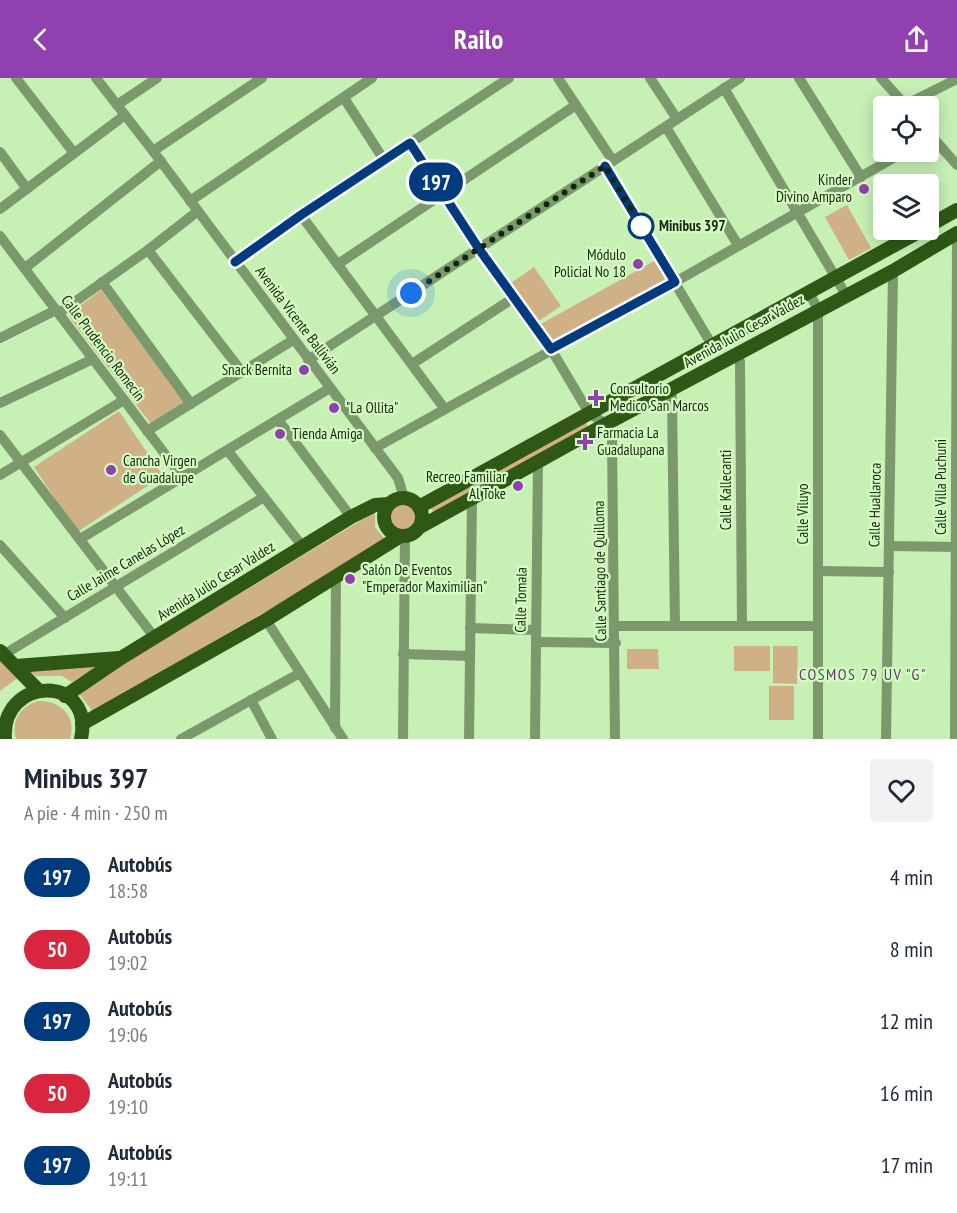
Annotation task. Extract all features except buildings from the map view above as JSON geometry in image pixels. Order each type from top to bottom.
[{"type":"main road","points":[[939,220],[957,210]]},
{"type":"main road","name":"Avenida Julio Cesar Valdez","points":[[420,527],[670,389],[893,271],[955,234]]},
{"type":"main road","name":"Avenida Julio Cesar Valdez","points":[[419,507],[903,240]]},
{"type":"main road","points":[[82,731],[402,537],[412,534],[420,527],[422,513],[412,500],[398,498],[389,504],[383,514],[383,520],[389,531],[402,537]]},
{"type":"main road","name":"Avenida Julio Cesar Valdez","points":[[65,696],[121,658],[351,517],[375,506],[389,504]]},
{"type":"main road","points":[[2,653],[37,690]]},
{"type":"main road","points":[[16,666],[121,658]]},
{"type":"main road","points":[[5,739],[2,719],[14,702],[25,693],[52,690],[65,696],[77,708],[82,731],[95,739]]},
{"type":"street","points":[[16,78],[74,153]]},
{"type":"street","name":"Avenida Vicente Ballivián","points":[[96,78],[161,161],[398,478],[404,498]]},
{"type":"street","points":[[117,105],[157,78]]},
{"type":"street","points":[[153,151],[262,78]]},
{"type":"street","points":[[190,201],[372,78]]},
{"type":"street","points":[[235,262],[301,215],[509,78]]},
{"type":"street","points":[[558,78],[576,105],[712,345]]},
{"type":"street","points":[[650,78],[677,119]]},
{"type":"street","points":[[308,360],[740,78]]},
{"type":"street","points":[[799,78],[861,177]]},
{"type":"street","points":[[881,78],[896,96]]},
{"type":"street","points":[[924,96],[957,79]]},
{"type":"street","points":[[724,88],[846,295]]},
{"type":"street","points":[[344,98],[384,160]]},
{"type":"street","points":[[338,264],[576,105]]},
{"type":"street","points":[[0,209],[125,115]]},
{"type":"street","points":[[666,126],[738,245]]},
{"type":"street","points":[[410,143],[479,249],[551,349],[589,413],[606,424]]},
{"type":"street","points":[[939,146],[957,165]]},
{"type":"street","points":[[0,152],[27,189]]},
{"type":"street","points":[[25,268],[161,161]]},
{"type":"street","points":[[375,448],[887,162]]},
{"type":"street","points":[[1,337],[57,312],[148,250],[198,211]]},
{"type":"street","points":[[301,215],[444,408]]},
{"type":"street","name":"Calle Villa Puchuni","points":[[955,234],[957,244],[955,739]]},
{"type":"street","name":"Calle Prudencio Romecín","points":[[0,236],[183,478]]},
{"type":"street","points":[[148,250],[242,372]]},
{"type":"street","name":"Calle Huallaroca","points":[[886,739],[893,271]]},
{"type":"street","points":[[102,282],[191,404]]},
{"type":"street","name":"Calle Viluyo","points":[[808,291],[818,309],[818,739]]},
{"type":"street","points":[[412,364],[515,297]]},
{"type":"street","points":[[147,431],[293,340]]},
{"type":"street","name":"Calle Kallecanti","points":[[737,354],[740,362],[742,626]]},
{"type":"street","points":[[0,403],[93,359]]},
{"type":"street","points":[[80,539],[279,421],[330,388]]},
{"type":"street","points":[[670,389],[672,398],[675,627]]},
{"type":"street","points":[[0,475],[124,400]]},
{"type":"street","points":[[279,421],[351,517]]},
{"type":"street","name":"Calle Santiago de Quilloma","points":[[606,424],[612,438],[613,454],[615,739]]},
{"type":"street","points":[[0,435],[155,638]]},
{"type":"street","points":[[228,451],[303,547]]},
{"type":"street","name":"Calle Tomala","points":[[535,739],[538,462]]},
{"type":"street","name":"Calle Jaime Canelas López","points":[[2,653],[65,618],[264,497]]},
{"type":"street","points":[[469,739],[472,499]]},
{"type":"street","points":[[402,537],[403,739]]},
{"type":"street","points":[[0,545],[65,618]]},
{"type":"street","points":[[889,546],[956,547]]},
{"type":"street","points":[[818,571],[889,572]]},
{"type":"street","points":[[335,728],[336,577]]},
{"type":"street","points":[[266,620],[343,739]]},
{"type":"street","points":[[615,626],[818,626]]},
{"type":"street","points":[[470,628],[536,630]]},
{"type":"street","points":[[536,642],[616,643]]},
{"type":"street","points":[[403,654],[470,656]]},
{"type":"street","points":[[181,739],[300,673]]},
{"type":"street","points":[[251,700],[272,739]]},
{"type":"street","points":[[202,727],[208,739]]},
{"type":"shaded area","points":[[847,205],[871,248],[849,260],[825,217]]},
{"type":"shaded area","points":[[656,260],[668,281],[552,343],[539,325]]},
{"type":"shaded area","points":[[534,267],[561,306],[537,322],[511,283]]},
{"type":"shaded area","points":[[101,290],[185,403],[151,424],[68,315]]},
{"type":"shaded area","points":[[119,411],[163,476],[77,532],[34,467]]},
{"type":"shaded area","points":[[584,420],[589,428],[435,515],[429,505]]},
{"type":"shaded area","points":[[403,503],[409,504],[417,512],[417,524],[409,532],[403,533],[397,532],[389,524],[388,518],[389,512],[397,504]]},
{"type":"shaded area","points":[[375,513],[375,527],[387,542],[92,711],[78,692]]},
{"type":"shaded area","points":[[734,646],[770,646],[770,671],[734,671]]},
{"type":"shaded area","points":[[773,646],[798,646],[797,684],[773,683]]},
{"type":"shaded area","points":[[627,649],[658,649],[659,669],[627,669]]},
{"type":"shaded area","points":[[0,659],[19,677],[0,691]]},
{"type":"shaded area","points":[[104,662],[72,682],[62,676],[36,676],[29,671]]},
{"type":"shaded area","points":[[769,686],[794,686],[794,720],[769,720]]},
{"type":"shaded area","points":[[38,701],[53,703],[65,711],[71,723],[70,739],[16,739],[15,726],[18,715],[26,707]]},
{"type":"bus line","name":"197","points":[[235,262],[410,143],[479,249],[551,349],[675,282],[605,166]]},
{"type":"place","name":"Kinder Divino Amparo","points":[[864,189]]},
{"type":"place","name":"Minibus 397","points":[[641,226]]},
{"type":"place","name":"Módulo Policial No 18","points":[[638,264]]},
{"type":"place","name":"Snack Bernita","points":[[304,370]]},
{"type":"place","name":"Consultorio Medico San Marcos","points":[[596,398]]},
{"type":"place","name":"\"La Ollita\"","points":[[334,408]]},
{"type":"place","name":"Tienda Amiga","points":[[280,434]]},
{"type":"place","name":"Farmacia La Guadalupana","points":[[585,442]]},
{"type":"place","name":"Cancha Virgen de Guadalupe","points":[[111,470]]},
{"type":"place","name":"Recreo Familiar Al Toke","points":[[518,486]]},
{"type":"place","name":"Salón De Eventos \"Emperador Maximilian\"","points":[[350,579]]},
{"type":"district","name":"COSMOS 79 UV \"G\"","points":[[863,674]]},
{"type":"route","points":[[411,293],[605,166],[641,226]]}]
